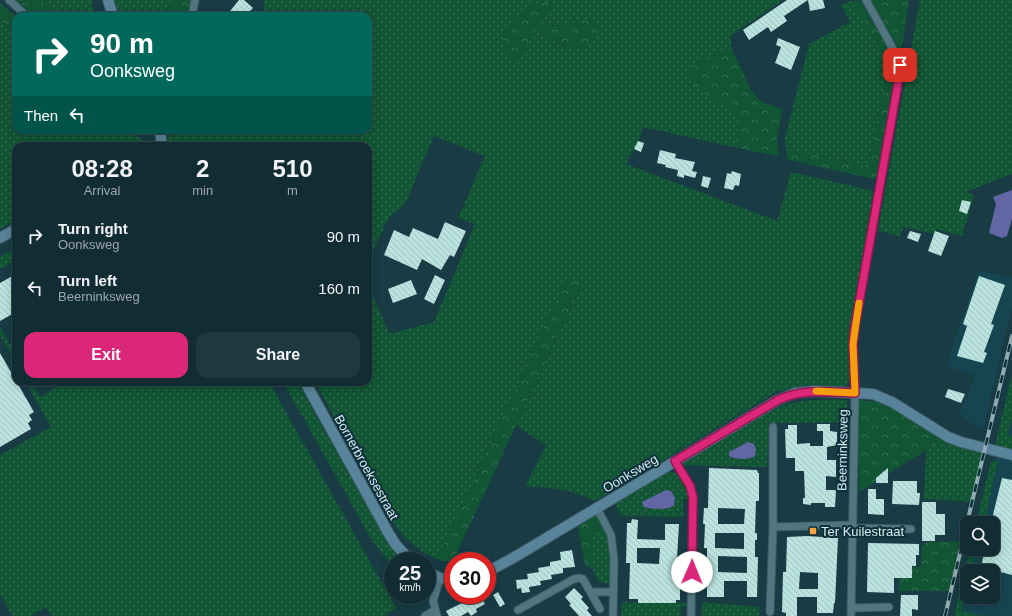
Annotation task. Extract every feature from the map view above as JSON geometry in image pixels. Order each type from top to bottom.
[{"type":"main road","points":[[108,0],[112,12]]},
{"type":"main road","points":[[0,238],[12,231]]},
{"type":"main road","name":"Bornerbroeksestraat","points":[[307,386],[389,534],[403,552]]},
{"type":"main road","name":"Oonksweg","points":[[496,567],[778,400],[795,393],[814,391],[873,394],[881,397],[955,440],[1012,455]]},
{"type":"main road","points":[[436,576],[444,578]]},
{"type":"street","points":[[9,0],[22,12]]},
{"type":"street","points":[[193,12],[196,0]]},
{"type":"street","name":"Beerninksweg","points":[[851,616],[855,393],[853,344],[900,65],[897,56],[866,0]]},
{"type":"street","points":[[770,612],[773,527],[773,428]]},
{"type":"street","points":[[675,461],[690,486],[693,497],[692,616]]},
{"type":"street","points":[[597,508],[611,535],[614,559],[613,616]]},
{"type":"street","points":[[773,527],[852,526],[911,529]]},
{"type":"street","points":[[425,616],[436,613],[433,601],[440,578]]},
{"type":"street","points":[[518,610],[574,579],[579,578],[583,579],[600,609]]},
{"type":"street","points":[[591,592],[613,592]]},
{"type":"street","points":[[851,608],[889,607]]},
{"type":"shaded area","points":[[978,271],[1012,277],[1012,307],[983,431],[959,415],[975,376],[946,366]]},
{"type":"shaded area","points":[[1012,417],[1012,616],[957,616],[960,604],[1000,604],[1000,564],[970,564],[971,556],[1000,556],[1000,516],[982,516],[995,462],[1008,434]]},
{"type":"green space","points":[[16,0],[39,0],[53,12],[30,12]]},
{"type":"green space","points":[[39,0],[91,0],[94,12],[53,12]]},
{"type":"green space","points":[[114,0],[171,0],[169,12],[119,12]]},
{"type":"green space","points":[[171,0],[191,0],[189,12],[169,12]]},
{"type":"green space","points":[[264,0],[783,0],[730,36],[732,49],[703,59],[696,86],[730,111],[736,118],[739,126],[738,135],[733,147],[643,127],[640,138],[626,164],[777,221],[791,172],[870,190],[873,192],[852,327],[851,372],[849,381],[844,387],[806,385],[778,391],[595,501],[578,494],[562,490],[528,487],[526,484],[546,446],[516,425],[582,284],[567,278],[437,559],[436,552],[422,552],[402,535],[387,512],[317,386],[372,386],[372,294],[389,334],[434,322],[475,224],[458,218],[485,156],[434,136],[405,204],[389,217],[372,253],[372,142],[167,142],[167,139],[172,134],[372,134],[372,12],[264,12]],"holes":[[[540,2],[553,5],[542,21],[554,26],[566,24],[566,48],[536,30],[514,63],[506,50],[503,39]]]},
{"type":"green space","points":[[860,0],[897,67],[877,177],[873,179],[790,160],[787,158],[786,149],[864,166],[869,163],[888,67],[886,60],[852,1]]},
{"type":"green space","points":[[869,0],[909,0],[902,46],[900,50]]},
{"type":"green space","points":[[920,0],[1012,0],[1012,174],[966,192],[974,195],[962,236],[937,229],[935,234],[903,227],[900,237],[878,230]]},
{"type":"green space","points":[[852,1],[886,60],[888,67],[869,163],[864,166],[786,149],[785,137],[809,44],[850,22],[841,5]]},
{"type":"green space","points":[[540,2],[553,5],[543,21],[548,24],[554,26],[577,21],[592,20],[599,24],[600,31],[598,36],[590,44],[585,46],[567,48],[536,30],[514,64],[504,45],[503,38],[505,32],[512,21],[522,11]]},
{"type":"green space","points":[[0,3],[12,14],[12,30],[0,20]]},
{"type":"green space","points":[[0,20],[12,30],[12,134],[135,134],[144,142],[12,142],[12,222],[0,229]]},
{"type":"green space","points":[[732,49],[751,90],[761,102],[782,109],[777,140],[779,155],[777,156],[733,147],[739,132],[737,120],[727,109],[701,91],[686,73],[703,59]]},
{"type":"green space","points":[[12,250],[12,262],[0,269],[0,257]]},
{"type":"green space","points":[[567,277],[582,283],[457,552],[444,552],[444,561],[437,559]]},
{"type":"green space","points":[[0,327],[12,348],[12,356],[0,335]]},
{"type":"green space","points":[[1012,374],[1012,417],[1008,434],[1012,437],[1012,449],[995,445]]},
{"type":"green space","points":[[28,386],[33,386],[40,397],[58,386],[271,386],[384,587],[384,604],[394,604],[396,608],[384,616],[52,616],[46,607],[31,616],[12,616],[0,594],[0,455],[51,427]]},
{"type":"green space","points":[[285,386],[299,386],[363,499],[397,552],[384,552],[384,555],[373,542]]},
{"type":"green space","points":[[809,400],[847,400],[847,422],[769,423],[767,467],[681,465],[759,418],[786,404]],"holes":[[[748,442],[753,457],[730,458],[729,452]]]},
{"type":"green space","points":[[858,400],[883,402],[944,439],[859,492]]},
{"type":"green space","points":[[944,439],[954,445],[986,452],[973,502],[924,499],[926,450]]},
{"type":"green space","points":[[991,461],[998,461],[986,516],[978,516]]},
{"type":"green space","points":[[668,471],[679,474],[689,493],[690,499],[683,499],[683,517],[621,516],[615,502]]},
{"type":"green space","points":[[597,515],[605,531],[591,532],[590,535],[593,569],[585,565],[578,526]]},
{"type":"green space","points":[[605,531],[610,547],[613,582],[600,582],[595,574],[592,561],[590,535],[591,532]]},
{"type":"green space","points":[[960,541],[960,553],[950,591],[899,591],[900,567],[921,567],[922,546],[927,542]]},
{"type":"green space","points":[[968,556],[974,556],[973,564],[966,564]]},
{"type":"green space","points":[[960,591],[960,604],[963,604],[961,611],[982,616],[954,616]]},
{"type":"green space","points":[[622,602],[688,603],[688,606],[681,606],[680,616],[621,616]]},
{"type":"green space","points":[[702,602],[760,607],[759,614],[761,616],[702,616]]},
{"type":"water","points":[[1012,190],[1012,219],[1007,236],[1002,238],[989,233],[996,204],[993,197]]},
{"type":"water","points":[[748,442],[754,444],[756,449],[755,456],[742,459],[729,456],[729,452]]},
{"type":"water","points":[[666,490],[671,491],[675,498],[674,505],[664,509],[644,507],[642,502]]},
{"type":"building","points":[[239,0],[244,0],[253,8],[249,12],[229,12]]},
{"type":"building","points":[[787,0],[808,0],[784,16],[787,21],[771,32],[768,27],[749,40],[743,30]]},
{"type":"building","points":[[808,0],[823,0],[825,8],[810,11]]},
{"type":"building","points":[[778,38],[800,47],[791,70],[775,63],[781,47],[776,45]]},
{"type":"building","points":[[638,141],[644,143],[641,152],[634,149]]},
{"type":"building","points":[[660,150],[676,154],[675,158],[695,162],[692,171],[697,172],[695,178],[684,175],[684,178],[677,176],[678,170],[665,167],[666,165],[657,163]]},
{"type":"building","points":[[732,171],[741,174],[739,186],[735,185],[733,190],[724,188],[727,173],[731,174]]},
{"type":"building","points":[[703,176],[711,178],[708,188],[701,186]]},
{"type":"building","points":[[962,200],[971,202],[967,214],[959,211]]},
{"type":"building","points":[[445,222],[466,231],[454,257],[450,255],[441,270],[422,259],[417,270],[384,255],[394,230],[409,237],[413,228],[438,239]]},
{"type":"building","points":[[910,231],[921,234],[918,242],[907,238]]},
{"type":"building","points":[[935,231],[949,236],[941,256],[928,251]]},
{"type":"building","points":[[435,275],[445,280],[434,304],[424,299]]},
{"type":"building","points":[[12,276],[12,314],[0,321],[0,283]]},
{"type":"building","points":[[979,276],[1005,285],[991,324],[994,325],[984,352],[987,353],[983,363],[957,356],[967,326],[963,324]]},
{"type":"building","points":[[411,280],[417,294],[393,303],[388,289]]},
{"type":"building","points":[[0,353],[12,374],[12,386],[19,386],[34,412],[29,415],[32,420],[28,423],[31,429],[0,447]]},
{"type":"building","points":[[948,389],[965,394],[961,403],[945,397]]},
{"type":"building","points":[[817,424],[830,424],[830,431],[837,432],[837,445],[827,447],[827,460],[836,460],[836,477],[826,476],[826,490],[836,490],[835,507],[825,507],[825,503],[811,503],[811,505],[803,504],[803,498],[805,498],[804,471],[795,471],[795,458],[786,458],[785,429],[788,429],[788,425],[797,425],[797,444],[810,443],[810,446],[823,446],[823,431],[817,431]]},
{"type":"building","points":[[709,468],[757,470],[759,473],[759,501],[756,501],[755,533],[757,533],[757,540],[755,540],[755,557],[758,557],[757,597],[747,597],[747,581],[724,581],[724,597],[707,597],[707,548],[704,548],[705,524],[703,524],[704,508],[708,508]],"holes":[[[718,508],[745,509],[744,524],[718,524]],[[715,533],[744,533],[744,549],[715,548]],[[718,556],[747,557],[747,573],[718,572]]]},
{"type":"building","points":[[888,468],[888,483],[876,483],[876,478]]},
{"type":"building","points":[[1002,478],[1012,480],[1012,575],[1000,572],[1000,564],[982,564],[983,556],[1000,556],[1000,516],[993,516]]},
{"type":"building","points":[[893,481],[917,481],[917,493],[920,493],[919,505],[892,504]]},
{"type":"building","points":[[868,489],[876,489],[876,499],[884,499],[884,515],[868,514]]},
{"type":"building","points":[[922,502],[936,502],[936,514],[945,514],[945,535],[935,535],[935,541],[922,541]]},
{"type":"building","points":[[632,519],[638,520],[637,539],[665,540],[665,524],[679,524],[677,559],[678,572],[680,572],[680,600],[676,600],[676,603],[638,603],[638,599],[629,599],[630,563],[626,563],[627,523],[631,523]],"holes":[[[637,548],[660,548],[659,564],[637,563]]]},
{"type":"building","points":[[807,536],[838,538],[835,603],[833,613],[817,613],[817,597],[797,597],[797,616],[786,616],[786,613],[782,612],[783,572],[786,572],[787,537]],"holes":[[[800,572],[818,573],[818,589],[799,589]]]},
{"type":"building","points":[[868,543],[919,544],[919,555],[916,555],[916,566],[912,566],[912,578],[894,578],[894,593],[867,592]]},
{"type":"building","points":[[572,550],[575,567],[563,568],[563,573],[551,575],[552,579],[540,581],[541,585],[529,587],[530,592],[522,593],[521,588],[517,589],[516,580],[528,579],[527,574],[539,572],[538,568],[550,566],[550,562],[561,560],[560,552]]},
{"type":"building","points":[[574,588],[583,597],[581,599],[589,608],[587,610],[592,616],[579,616],[569,605],[571,604],[565,597]]},
{"type":"building","points":[[498,592],[505,604],[500,607],[496,600],[496,593]]},
{"type":"building","points":[[901,595],[918,595],[918,610],[912,609],[912,616],[900,616]]},
{"type":"building","points":[[460,604],[485,604],[476,609],[477,612],[471,616],[468,612],[461,616],[449,616],[446,611]]},
{"type":"railway","points":[[969,516],[1012,336]]},
{"type":"railway","points":[[945,616],[960,553]]},
{"type":"slow traffic","points":[[816,391],[855,393],[853,344],[859,303]]},
{"type":"place","name":"Ter Kuilestraat","points":[[813,531]]},
{"type":"route","points":[[692,572],[693,497],[690,486],[675,461],[778,400],[795,393],[814,391],[855,393],[853,344],[855,326],[899,78],[900,65]]}]
